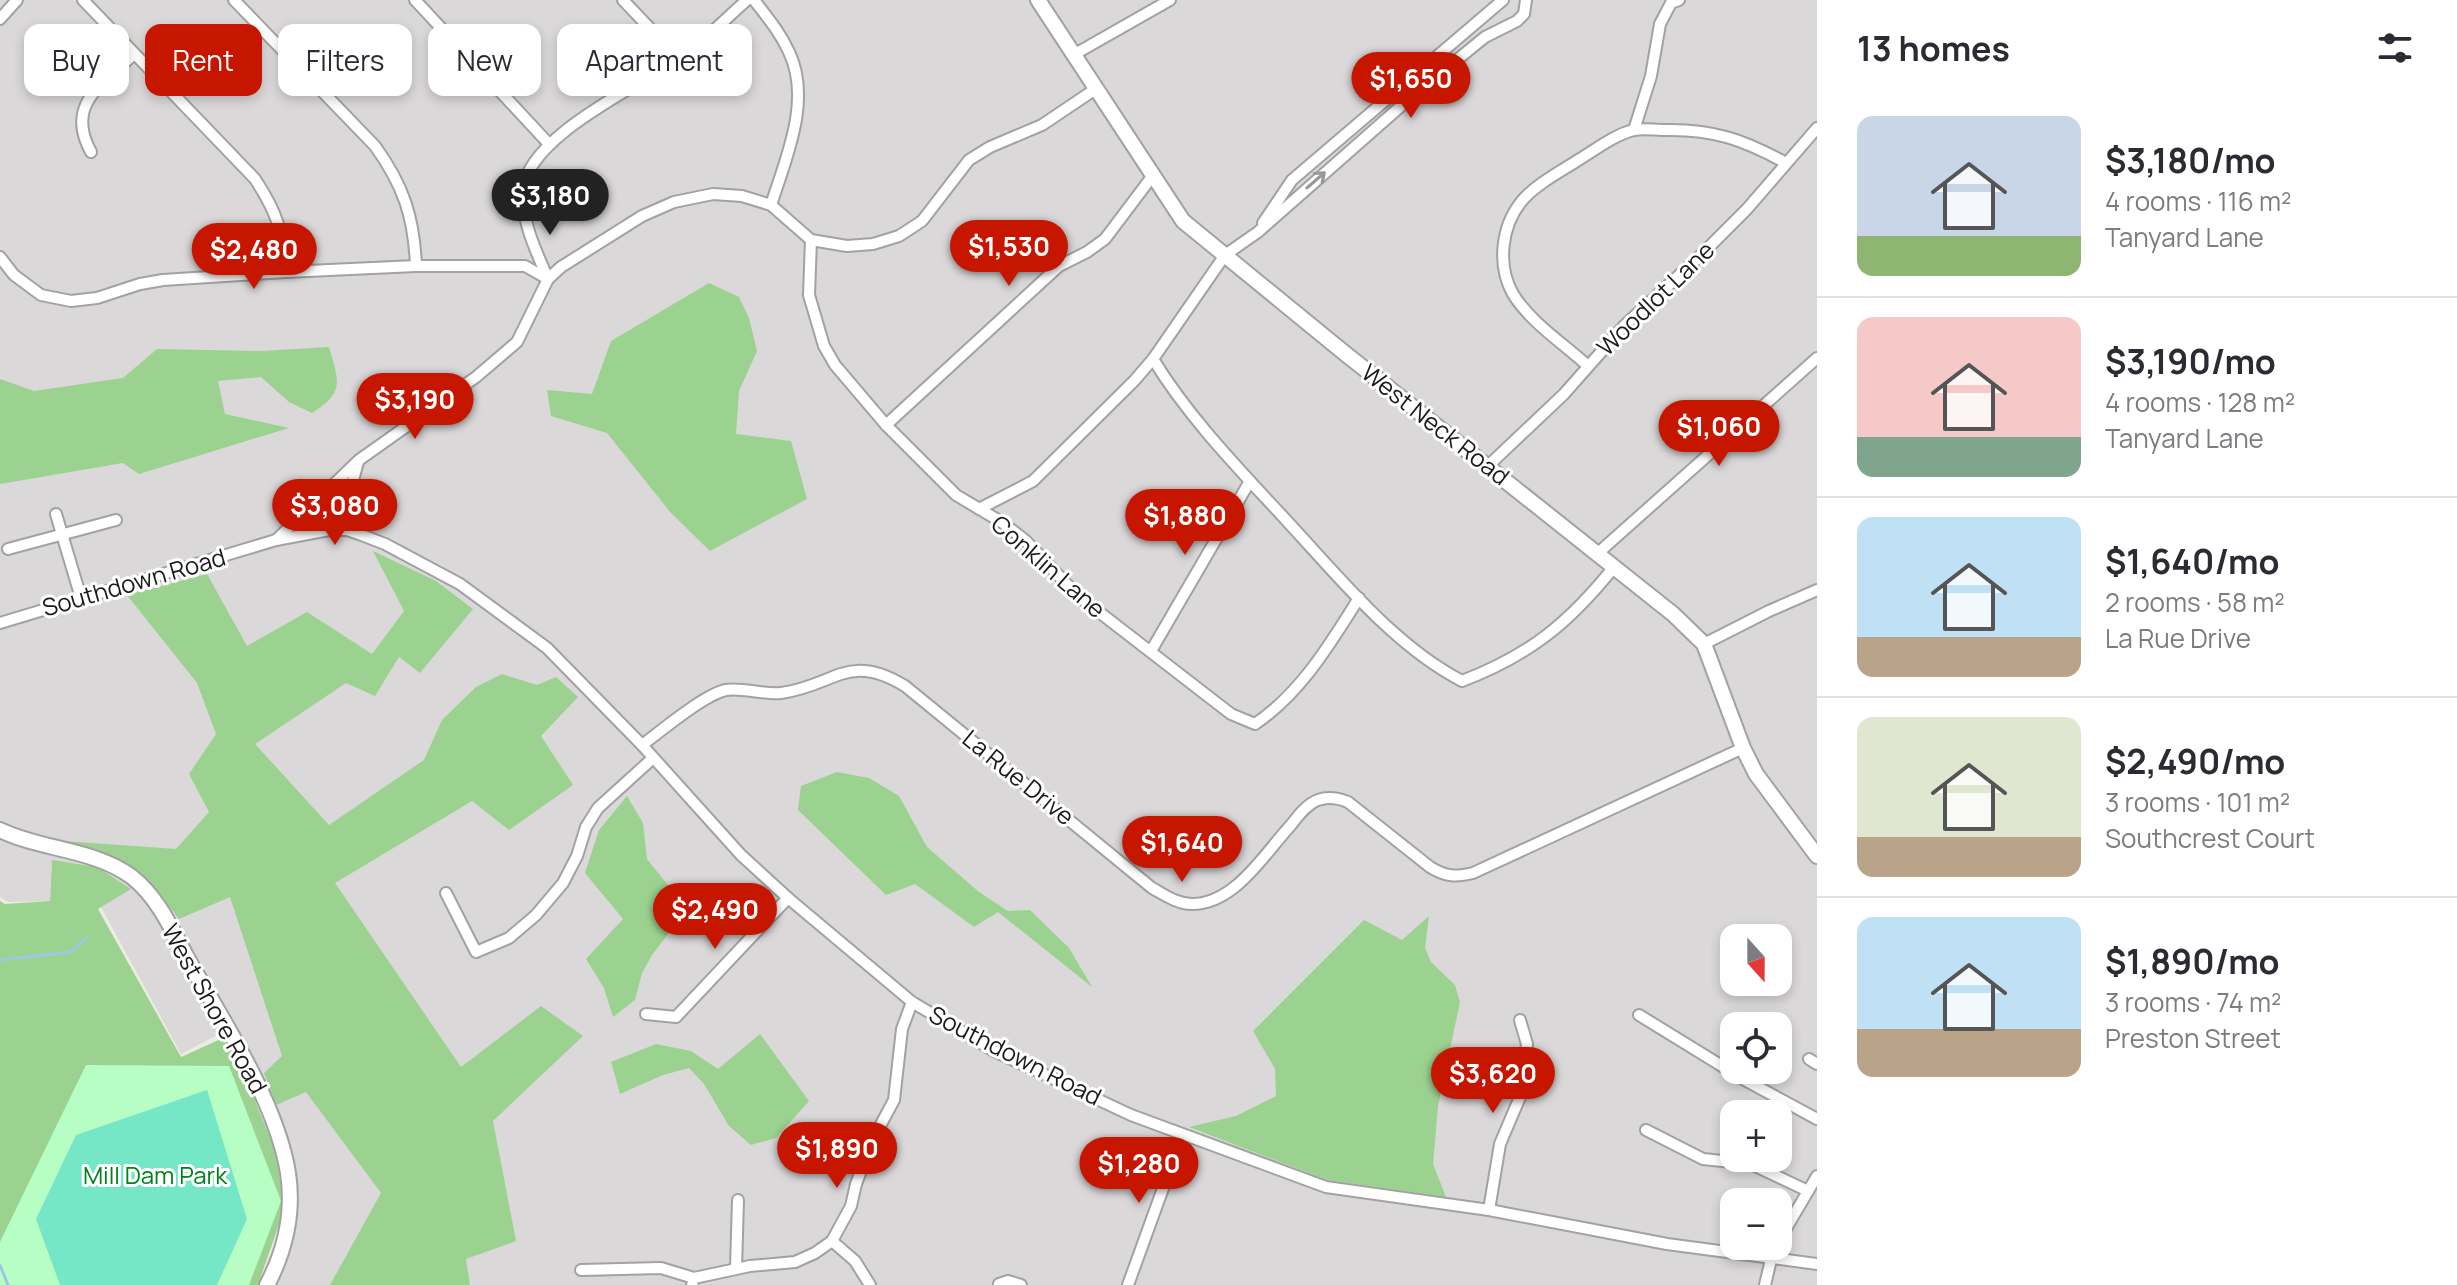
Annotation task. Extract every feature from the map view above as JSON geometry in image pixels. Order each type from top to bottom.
[{"type":"street","points":[[0,19],[17,0]]},
{"type":"street","points":[[83,0],[255,179],[274,208],[283,241],[286,272]]},
{"type":"street","points":[[234,0],[375,146],[394,173],[415,234],[416,266]]},
{"type":"street","points":[[415,0],[549,144]]},
{"type":"street","points":[[623,0],[646,24]]},
{"type":"street","points":[[719,24],[747,0]]},
{"type":"street","points":[[754,0],[779,31],[791,55],[799,82],[794,125],[771,205]]},
{"type":"street","name":"West Neck Road","points":[[1038,0],[1183,221],[1598,553],[1673,614],[1704,644],[1743,748],[1756,774],[1817,856]]},
{"type":"street","points":[[1075,54],[1170,0]]},
{"type":"street","points":[[1258,232],[1292,180],[1503,0]]},
{"type":"street","points":[[979,509],[1033,481],[1123,393],[1153,359],[1225,255],[1258,232],[1485,37],[1517,21],[1524,14],[1526,0]]},
{"type":"street","points":[[1634,130],[1651,76],[1660,24],[1671,3],[1679,0]]},
{"type":"street","points":[[91,152],[82,130],[82,110],[105,81],[133,55]]},
{"type":"street","points":[[276,540],[359,460],[476,377],[517,342],[548,279],[561,267],[642,216],[674,202],[713,194],[742,196],[771,205],[811,240],[847,246],[873,244],[899,236],[922,221],[969,160],[990,147],[1042,125],[1097,88]]},
{"type":"street","points":[[548,279],[529,228],[523,190],[530,167],[549,144],[618,96]]},
{"type":"street","name":"Woodlot Lane","points":[[1489,465],[1564,394],[1624,326],[1700,256],[1817,128]]},
{"type":"street","points":[[1588,366],[1525,309],[1513,293],[1504,271],[1503,245],[1509,223],[1522,200],[1596,149],[1634,130],[1692,129],[1724,134],[1752,144],[1786,163]]},
{"type":"street","points":[[886,425],[1059,266],[1105,239],[1154,174]]},
{"type":"street","name":"Conklin Lane","points":[[811,240],[809,295],[824,346],[835,365],[886,425],[956,495],[1003,523],[1026,541],[1077,595],[1231,714],[1255,724],[1277,709],[1324,653],[1359,598]]},
{"type":"street","points":[[0,257],[14,275],[41,295],[71,301],[97,298],[163,280],[416,266],[525,266],[548,279]]},
{"type":"street","points":[[1598,553],[1817,358]]},
{"type":"street","points":[[1153,359],[1167,383],[1250,481],[1359,598],[1442,671],[1462,681],[1490,671],[1557,630],[1584,604],[1614,567]]},
{"type":"street","points":[[347,530],[350,491],[359,460]]},
{"type":"street","points":[[1151,651],[1250,481]]},
{"type":"street","points":[[56,514],[81,598]]},
{"type":"street","points":[[8,549],[116,520]]},
{"type":"street","name":"Southdown Road","points":[[0,623],[276,540],[329,530],[347,530],[385,544],[467,590],[547,648],[642,745],[741,855],[788,898],[912,1002],[994,1051],[1182,1136],[1326,1187],[1489,1210],[1667,1244],[1720,1246]]},
{"type":"street","points":[[1704,644],[1817,590]]},
{"type":"street","name":"La Rue Drive","points":[[642,745],[708,698],[726,690],[780,693],[797,690],[843,672],[865,670],[885,674],[905,686],[1152,888],[1174,900],[1192,904],[1215,899],[1234,887],[1316,800],[1334,797],[1348,802],[1430,867],[1442,875],[1457,877],[1473,873],[1743,748]]},
{"type":"street","points":[[446,893],[476,952],[509,938],[536,915],[563,883],[577,856],[586,827],[598,808],[653,758]]},
{"type":"street","name":"West Shore Road","points":[[0,830],[31,843],[95,860],[125,872],[146,891],[166,920],[259,1090],[285,1161],[289,1187],[288,1232],[279,1262],[267,1285]]},
{"type":"street","points":[[646,1014],[676,1017],[788,898]]},
{"type":"street","points":[[581,1270],[661,1268],[693,1281],[736,1268],[795,1262],[832,1241],[851,1206],[872,1141],[894,1100],[902,1029],[912,1002]]},
{"type":"street","points":[[1639,1015],[1743,1079],[1817,1119]]},
{"type":"street","points":[[1489,1210],[1500,1144],[1520,1097],[1527,1044],[1520,1020]]},
{"type":"street","points":[[1646,1130],[1703,1159],[1751,1164],[1808,1191]]},
{"type":"street","points":[[1128,1285],[1182,1136]]},
{"type":"street","points":[[1792,1219],[1817,1176]]},
{"type":"street","points":[[736,1268],[738,1200]]},
{"type":"street","points":[[832,1241],[855,1261],[870,1285]]},
{"type":"street","name":"Southdown Road","points":[[1792,1254],[1817,1264]]},
{"type":"street","points":[[1765,1285],[1772,1260]]},
{"type":"street","points":[[999,1284],[1008,1281],[1021,1285]]},
{"type":"shaded area","points":[[0,0],[1817,0],[1817,1285],[267,1285],[279,1262],[288,1172],[227,1030],[181,1054],[100,905],[52,861],[50,901],[8,902],[0,897]]},
{"type":"green space","points":[[709,283],[739,297],[749,318],[757,351],[739,391],[736,434],[791,441],[807,499],[710,551],[671,513],[607,433],[551,416],[547,390],[592,394],[611,341]]},
{"type":"green space","points":[[329,347],[337,385],[330,399],[312,413],[289,402],[261,377],[218,381],[225,414],[289,428],[139,474],[123,463],[0,484],[0,379],[34,391],[123,378],[157,349],[262,351]]},
{"type":"green space","points":[[352,469],[342,526],[284,535]]},
{"type":"green space","points":[[373,551],[436,581],[473,609],[420,673],[399,657],[375,696],[346,683],[255,744],[329,825],[424,760],[442,720],[476,687],[502,674],[537,685],[556,677],[578,697],[541,736],[573,785],[509,830],[472,801],[335,883],[461,1067],[541,1006],[583,1036],[493,1121],[516,1241],[466,1259],[470,1285],[330,1285],[381,1193],[306,1092],[276,1105],[264,1073],[282,1056],[230,897],[179,919],[150,882],[101,856],[63,841],[176,849],[209,812],[189,774],[216,734],[197,683],[127,595],[207,574],[247,646],[307,612],[372,654],[404,611]]},
{"type":"green space","points":[[837,772],[869,778],[899,796],[927,847],[979,892],[1008,911],[1030,910],[1069,948],[1092,987],[998,912],[974,927],[915,884],[886,895],[798,810],[801,786]]},
{"type":"green space","points":[[627,796],[643,823],[647,859],[687,909],[652,955],[642,973],[635,1000],[613,1017],[604,988],[586,959],[623,919],[585,873],[599,830]]},
{"type":"green space","points":[[52,860],[97,867],[131,889],[98,909],[181,1057],[223,1038],[252,1093],[276,1152],[284,1210],[258,1285],[0,1285],[0,901],[5,904],[50,901]]},
{"type":"green space","points":[[1429,916],[1425,948],[1431,962],[1455,985],[1460,1002],[1438,1106],[1433,1164],[1446,1197],[1327,1180],[1189,1127],[1236,1116],[1276,1096],[1275,1069],[1253,1031],[1364,920],[1402,940]]},
{"type":"green space","points":[[760,1034],[809,1101],[776,1138],[751,1145],[729,1126],[704,1084],[689,1068],[663,1075],[620,1094],[611,1062],[656,1044],[691,1051],[718,1069]]},
{"type":"green space","name":"Mill Dam Park","points":[[86,1065],[229,1066],[281,1201],[249,1285],[0,1285],[0,1242]]},
{"type":"green space","name":"Mill Dam Park","points":[[207,1090],[247,1219],[217,1285],[60,1285],[36,1219],[76,1135]]},
{"type":"waterway","points":[[0,960],[70,952],[87,938]]},
{"type":"waterway","points":[[0,1265],[8,1285]]}]
